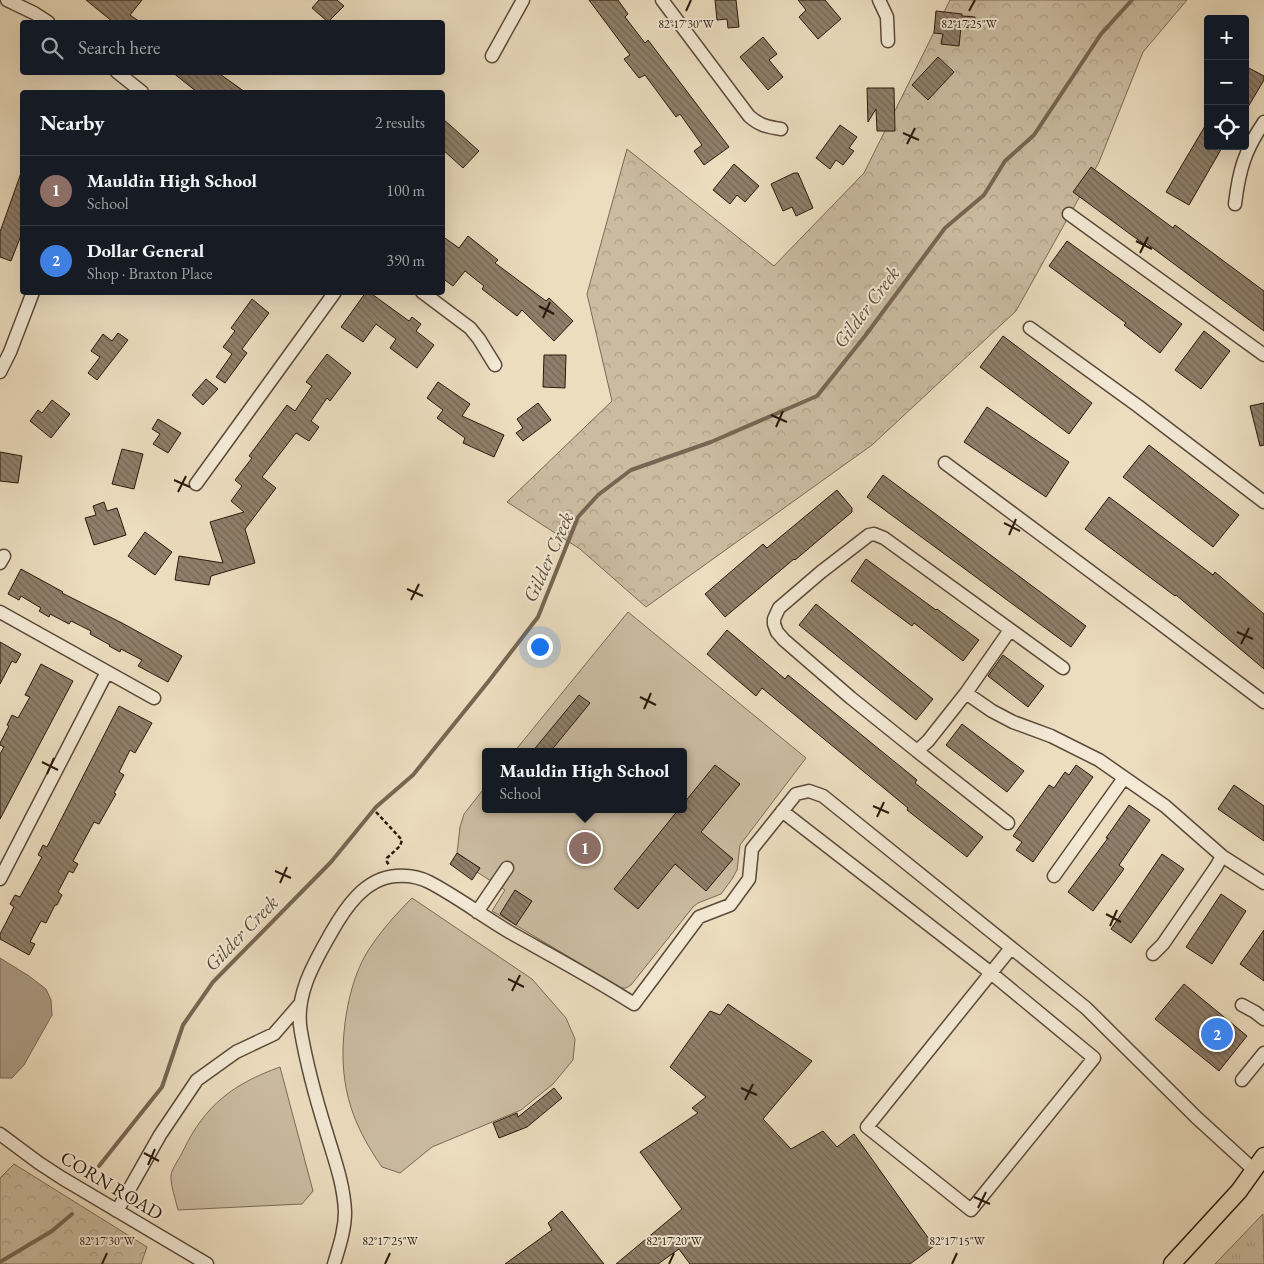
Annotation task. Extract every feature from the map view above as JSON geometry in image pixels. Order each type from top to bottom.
[{"type":"main road","points":[[1172,1264],[1233,1197],[1264,1156]]},
{"type":"street","points":[[0,4],[2,0]]},
{"type":"street","points":[[7,0],[34,12],[45,20]]},
{"type":"street","points":[[492,56],[523,0]]},
{"type":"street","points":[[663,0],[749,116],[758,124],[781,129]]},
{"type":"street","points":[[879,0],[887,17],[888,41]]},
{"type":"street","points":[[120,75],[136,90]]},
{"type":"street","points":[[1235,204],[1238,178],[1250,143],[1264,122]]},
{"type":"street","points":[[1069,214],[1264,355]]},
{"type":"street","points":[[0,372],[10,352],[32,295]]},
{"type":"street","points":[[196,484],[333,295]]},
{"type":"street","points":[[426,295],[470,328],[496,366]]},
{"type":"street","points":[[1030,328],[1138,406],[1264,502]]},
{"type":"street","points":[[945,463],[1264,702]]},
{"type":"street","points":[[1008,823],[850,698],[784,640],[777,632],[774,619],[779,608],[821,572],[869,535],[874,534],[884,538],[1064,668]]},
{"type":"street","points":[[0,612],[154,698]]},
{"type":"street","points":[[917,751],[928,741],[966,693],[1010,630]]},
{"type":"street","points":[[0,879],[107,672]]},
{"type":"street","points":[[966,693],[992,711],[1014,722],[1051,736],[1087,753],[1165,806],[1222,856],[1264,883]]},
{"type":"street","points":[[1054,876],[1124,778]]},
{"type":"street","points":[[334,1264],[345,1212],[341,1182],[317,1103],[300,1030],[300,1004],[304,986],[318,956],[335,925],[357,895],[375,882],[395,876],[411,876],[428,882],[634,1004],[699,916],[730,904],[749,879],[752,849],[796,794],[808,791],[823,796],[1086,1008],[1197,1118],[1254,1170]]},
{"type":"street","points":[[782,811],[991,973],[1094,1058],[971,1210],[867,1127],[991,973],[1011,948]]},
{"type":"street","points":[[1153,954],[1163,944],[1216,868],[1222,856]]},
{"type":"street","points":[[477,912],[507,868]]},
{"type":"street","points":[[117,1211],[160,1135],[197,1080],[236,1052],[274,1034],[300,1004]]},
{"type":"street","points":[[1242,1005],[1264,1019]]},
{"type":"street","points":[[1242,1080],[1264,1053]]},
{"type":"street","name":"CORN ROAD","points":[[0,1134],[39,1163],[207,1264]]},
{"type":"path","points":[[376,812],[402,840],[400,846],[387,858],[386,862],[389,864]]},
{"type":"green space","points":[[950,0],[1187,0],[1143,52],[1099,162],[1016,311],[872,445],[646,607],[580,549],[507,502],[612,401],[587,294],[627,149],[774,266],[864,173]]},
{"type":"green space","points":[[628,612],[806,758],[740,845],[737,870],[721,894],[698,903],[693,907],[631,985],[621,988],[492,911],[505,890],[477,872],[480,868],[457,853],[460,827],[464,814],[482,791],[482,813],[687,813],[687,748],[517,748]]},
{"type":"green space","points":[[412,898],[532,979],[566,1018],[575,1039],[573,1060],[553,1084],[521,1110],[432,1147],[400,1173],[382,1167],[361,1133],[348,1099],[343,1063],[343,1044],[350,997],[362,962],[371,946]]},
{"type":"green space","points":[[280,1067],[313,1191],[302,1204],[178,1210],[171,1183],[171,1175],[174,1166],[201,1121],[222,1098],[234,1089]]},
{"type":"green space","points":[[14,1164],[147,1247],[141,1264],[0,1264],[0,1178]]},
{"type":"green space","points":[[1263,1214],[1264,1264],[1215,1264]]},
{"type":"shaded area","points":[[0,958],[46,989],[51,1000],[52,1015],[24,1065],[12,1078],[0,1078]]},
{"type":"building","points":[[86,0],[142,0],[130,15],[137,20],[111,20]]},
{"type":"building","points":[[319,0],[337,0],[344,6],[330,20],[326,20],[312,8]]},
{"type":"building","points":[[589,0],[618,0],[628,14],[625,17],[645,43],[648,40],[729,147],[704,165],[694,151],[702,145],[680,114],[676,117],[645,75],[639,78],[624,59],[630,55]]},
{"type":"building","points":[[715,0],[736,0],[739,27],[728,28],[727,19],[717,20]]},
{"type":"building","points":[[798,0],[825,0],[841,19],[818,39],[799,17],[806,10]]},
{"type":"building","points":[[936,11],[975,17],[974,28],[961,27],[959,46],[941,44],[943,34],[934,33]]},
{"type":"building","points":[[763,37],[777,54],[769,60],[783,77],[768,90],[740,57]]},
{"type":"building","points":[[938,57],[954,72],[928,100],[912,85]]},
{"type":"building","points":[[1249,68],[1264,76],[1264,80],[1249,105]]},
{"type":"building","points":[[176,75],[221,75],[242,90],[194,90]]},
{"type":"building","points":[[867,88],[894,88],[895,131],[877,131],[876,109],[868,122]]},
{"type":"building","points":[[445,121],[479,151],[463,168],[445,152]]},
{"type":"building","points":[[840,125],[857,137],[849,148],[854,151],[843,165],[836,160],[830,169],[816,158]]},
{"type":"building","points":[[1204,128],[1204,150],[1221,150],[1189,205],[1166,192]]},
{"type":"building","points":[[734,164],[759,186],[745,202],[737,195],[730,204],[713,190]]},
{"type":"building","points":[[1091,167],[1173,228],[1175,225],[1264,291],[1264,331],[1146,243],[1145,245],[1073,192]]},
{"type":"building","points":[[794,173],[798,173],[813,208],[796,216],[792,207],[783,211],[771,184]]},
{"type":"building","points":[[20,176],[20,238],[11,261],[0,257],[0,232]]},
{"type":"building","points":[[468,236],[498,260],[495,263],[546,301],[549,298],[573,321],[554,341],[522,310],[517,316],[482,289],[484,286],[465,271],[453,286],[445,280],[445,238],[459,248]]},
{"type":"building","points":[[1067,241],[1182,324],[1160,353],[1124,325],[1126,323],[1049,266]]},
{"type":"building","points":[[364,295],[373,295],[409,321],[412,317],[421,324],[416,331],[434,345],[417,368],[390,348],[396,339],[376,324],[363,342],[341,327]]},
{"type":"building","points":[[252,299],[269,313],[242,349],[247,353],[225,383],[216,377],[232,354],[223,347],[235,331],[231,328]]},
{"type":"building","points":[[1204,331],[1230,351],[1201,389],[1175,370]]},
{"type":"building","points":[[118,333],[128,340],[97,380],[88,373],[100,357],[91,351],[103,334],[112,341]]},
{"type":"building","points":[[1003,336],[1092,403],[1069,434],[980,367]]},
{"type":"building","points":[[327,354],[351,373],[330,401],[327,398],[311,421],[319,427],[309,441],[296,433],[262,477],[276,488],[245,529],[255,563],[211,576],[209,585],[175,580],[179,556],[223,563],[210,522],[244,512],[231,501],[242,486],[235,480],[252,458],[249,456],[287,405],[295,411],[312,386],[306,382]]},
{"type":"building","points":[[544,355],[566,355],[565,388],[543,387]]},
{"type":"building","points":[[206,379],[218,389],[203,405],[192,395]]},
{"type":"building","points":[[438,382],[470,404],[462,416],[504,435],[494,457],[463,443],[465,438],[437,418],[443,410],[427,398]]},
{"type":"building","points":[[52,400],[70,414],[51,438],[30,421],[38,410],[42,413]]},
{"type":"building","points":[[538,403],[551,420],[523,441],[516,433],[523,428],[517,419]]},
{"type":"building","points":[[1264,403],[1264,445],[1260,446],[1250,406]]},
{"type":"building","points":[[987,407],[1069,462],[1046,497],[964,442]]},
{"type":"building","points":[[158,419],[181,433],[168,453],[153,444],[160,434],[152,429]]},
{"type":"building","points":[[1149,445],[1239,515],[1213,547],[1123,477]]},
{"type":"building","points":[[122,449],[143,454],[134,489],[112,484]]},
{"type":"building","points":[[0,452],[22,456],[18,483],[0,481]]},
{"type":"building","points":[[883,475],[1086,626],[1071,647],[867,497]]},
{"type":"building","points":[[837,490],[852,508],[852,512],[725,617],[705,594],[763,544],[767,548]]},
{"type":"building","points":[[1109,497],[1213,575],[1215,572],[1264,614],[1264,669],[1176,595],[1085,529]]},
{"type":"building","points":[[104,502],[107,511],[117,508],[126,535],[94,545],[85,518],[96,515],[93,506]]},
{"type":"building","points":[[145,532],[172,552],[155,575],[128,556]]},
{"type":"building","points":[[866,559],[979,640],[963,661],[914,623],[912,626],[851,581]]},
{"type":"building","points":[[21,569],[62,593],[182,656],[168,682],[138,666],[142,660],[121,649],[120,652],[109,646],[90,634],[91,631],[71,621],[69,624],[50,614],[49,617],[39,611],[41,608],[21,596],[19,600],[8,594]]},
{"type":"building","points":[[816,604],[933,699],[916,720],[799,625]]},
{"type":"building","points":[[727,630],[785,679],[788,675],[917,780],[915,783],[983,837],[967,857],[907,810],[908,808],[762,688],[756,696],[707,654]]},
{"type":"building","points":[[0,642],[21,654],[16,663],[12,661],[0,684]]},
{"type":"building","points":[[1003,655],[1044,686],[1028,707],[988,676]]},
{"type":"building","points":[[41,664],[73,681],[0,819],[0,754],[4,747],[0,743],[9,726],[7,725],[12,715],[18,718],[30,697],[25,695]]},
{"type":"building","points":[[579,695],[590,703],[553,748],[535,748]]},
{"type":"building","points":[[119,706],[152,723],[135,753],[130,750],[119,772],[124,775],[114,793],[116,794],[99,824],[94,822],[73,861],[78,864],[73,873],[69,871],[58,892],[62,895],[57,905],[55,905],[46,923],[41,921],[30,942],[35,944],[29,955],[0,939],[0,934],[14,907],[10,904],[15,895],[20,897],[42,857],[38,855],[43,845],[47,847]]},
{"type":"building","points":[[962,724],[1024,771],[1007,792],[946,745]]},
{"type":"building","points":[[715,765],[740,784],[701,832],[733,859],[706,891],[675,864],[638,909],[614,889],[676,813],[687,813],[687,799]]},
{"type":"building","points":[[1076,765],[1093,777],[1033,862],[1016,850],[1022,842],[1013,836],[1049,785],[1054,788],[1065,772],[1069,775]]},
{"type":"building","points":[[1234,785],[1264,806],[1264,841],[1218,809]]},
{"type":"building","points":[[1129,805],[1150,820],[1119,865],[1124,869],[1093,911],[1068,892],[1108,838],[1106,838]]},
{"type":"building","points":[[457,853],[480,868],[472,880],[450,864]]},
{"type":"building","points":[[1162,854],[1184,869],[1131,943],[1111,929]]},
{"type":"building","points":[[515,890],[532,901],[516,925],[500,914]]},
{"type":"building","points":[[1221,894],[1246,911],[1212,964],[1186,947]]},
{"type":"building","points":[[1264,930],[1264,981],[1240,964]]},
{"type":"building","points":[[1184,984],[1247,1036],[1219,1071],[1155,1019]]},
{"type":"building","points":[[728,1004],[812,1061],[763,1119],[791,1149],[823,1131],[837,1147],[854,1134],[934,1246],[910,1264],[690,1264],[679,1249],[658,1264],[616,1264],[682,1209],[640,1152],[698,1113],[692,1108],[706,1097],[670,1067],[710,1011],[720,1015]]},
{"type":"building","points":[[554,1088],[562,1098],[527,1127],[499,1138],[493,1123],[517,1113],[518,1117]]},
{"type":"building","points":[[562,1211],[604,1264],[505,1264],[552,1230],[548,1223]]},
{"type":"waterway","name":"Gilder Creek","points":[[99,1166],[162,1087],[183,1025],[213,982],[331,862],[376,807],[413,775],[538,617],[578,517],[598,495],[631,470],[711,442],[817,396],[865,336],[945,228],[984,195],[1005,161],[1034,135],[1101,34],[1132,0]]},
{"type":"waterway","name":"Gilder Creek","points":[[0,1262],[52,1231],[72,1214]]},
{"type":"place","name":"Mauldin High School","points":[[585,848]]},
{"type":"place","name":"Dollar General","points":[[1217,1034]]}]
